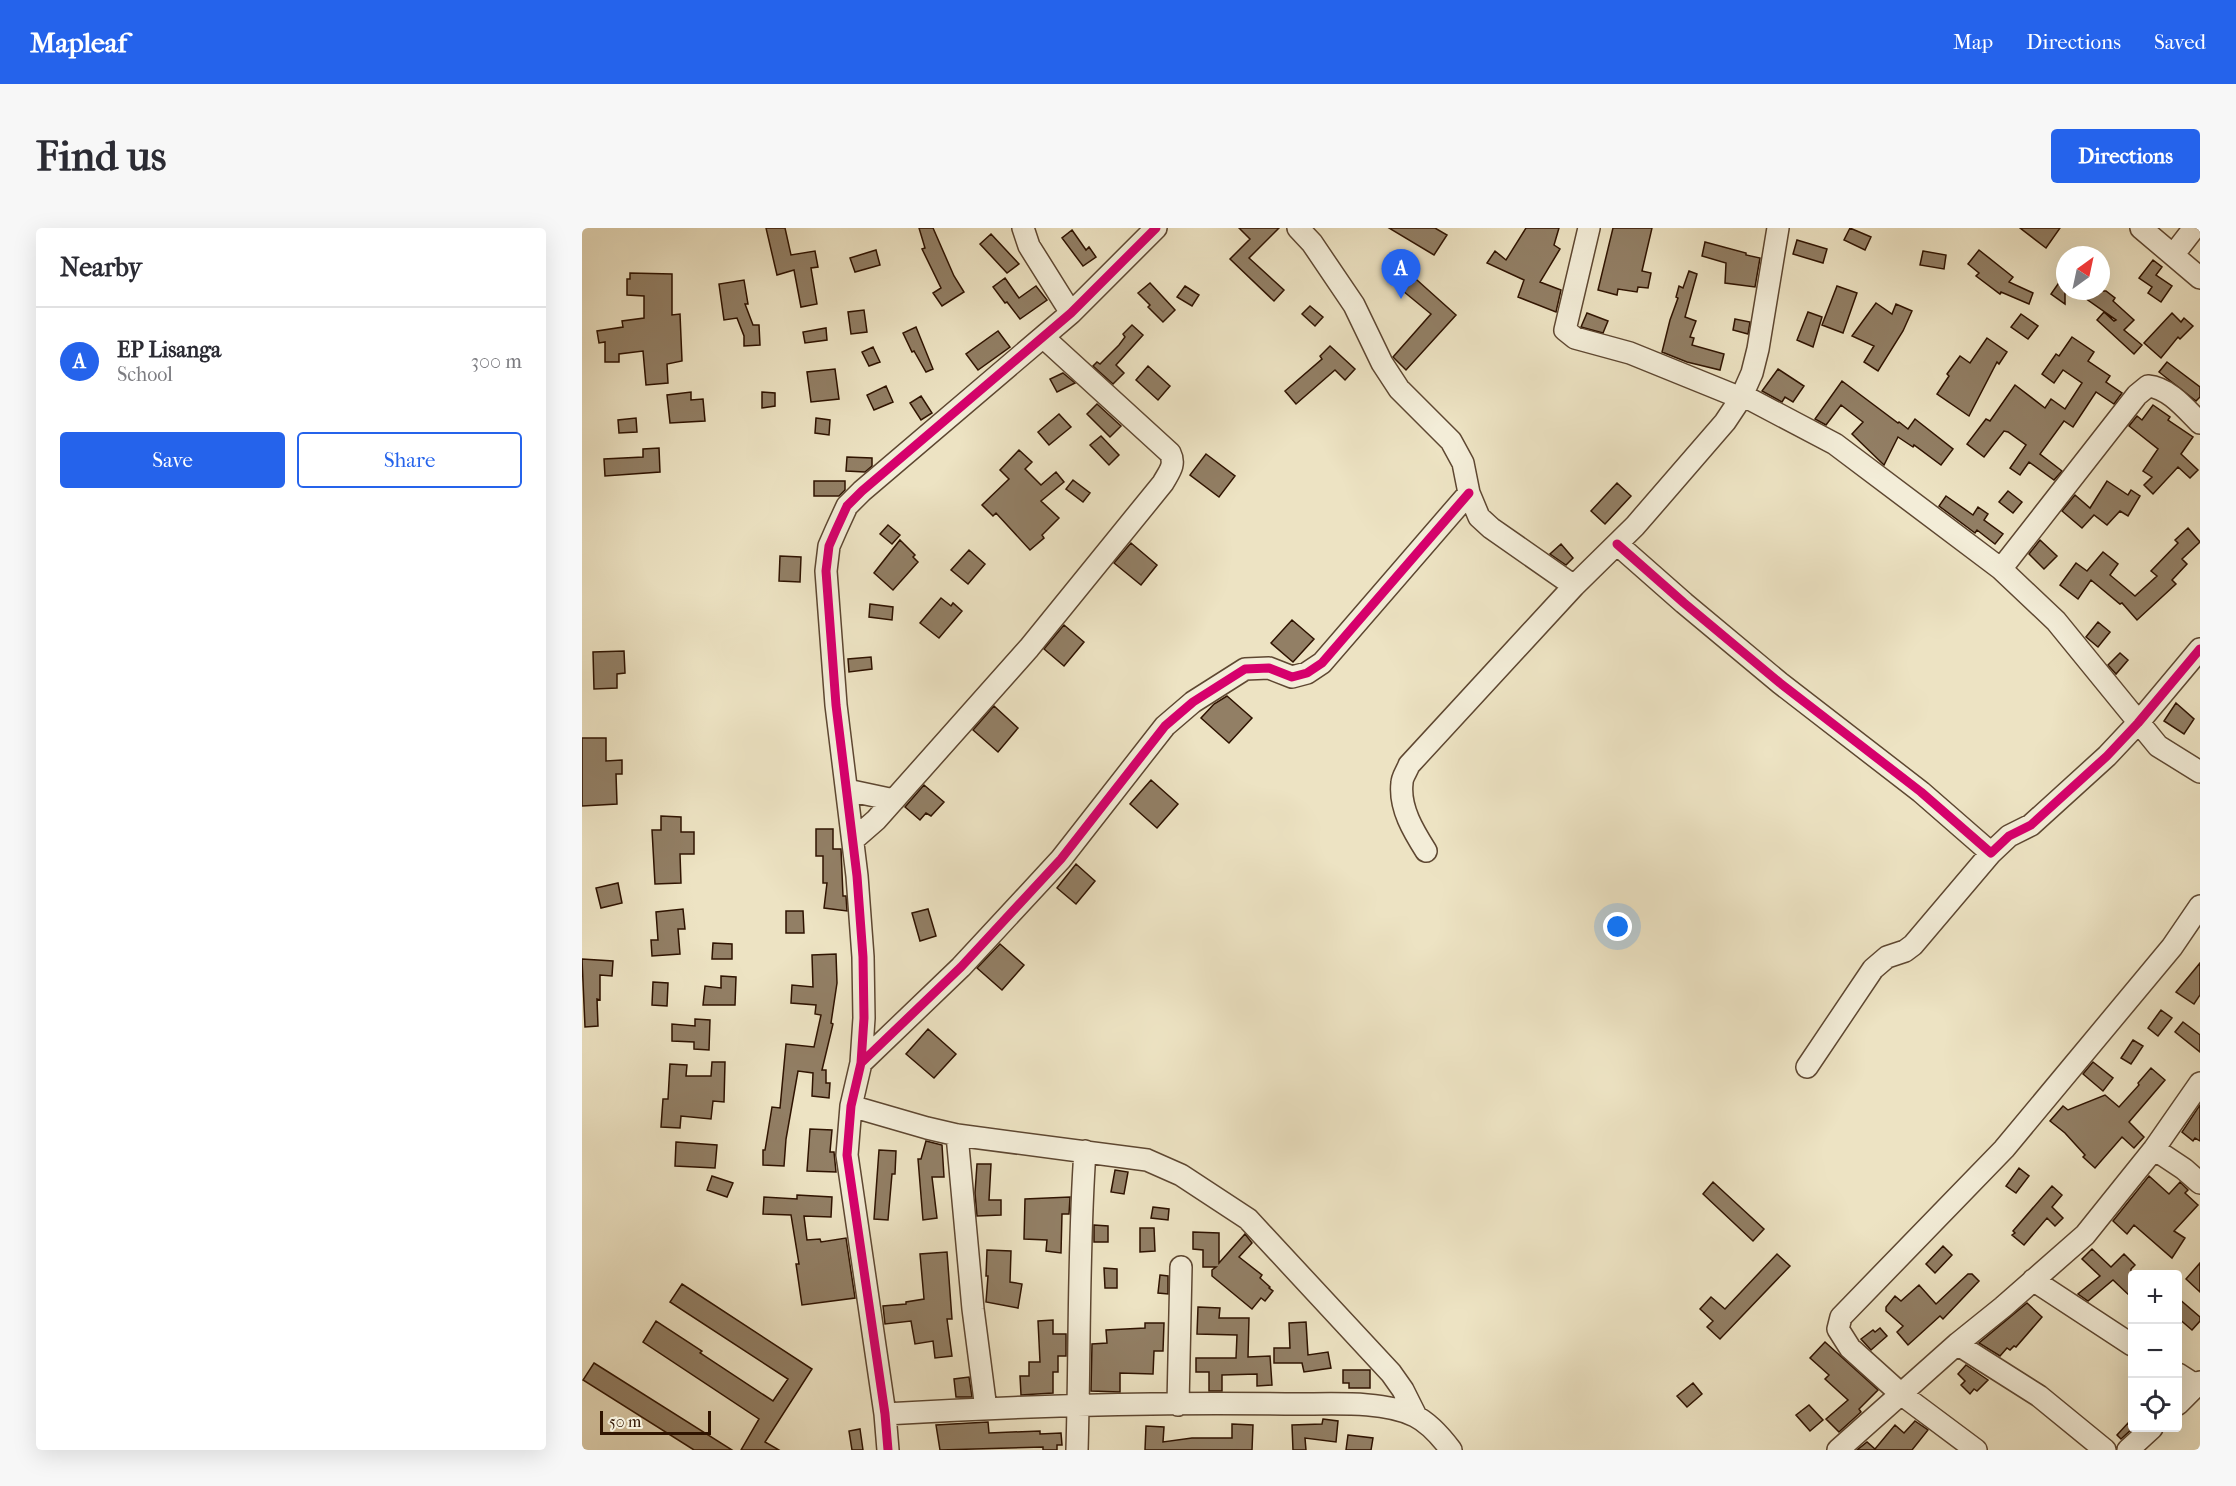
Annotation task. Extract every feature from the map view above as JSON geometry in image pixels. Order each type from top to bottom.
[{"type":"street","points":[[1023,228],[1029,246],[1071,313]]},
{"type":"street","points":[[888,1450],[885,1414],[847,1155],[851,1106],[861,1063],[864,1018],[863,957],[853,840],[836,705],[826,571],[829,546],[847,507],[862,491],[1071,313],[1156,228]]},
{"type":"street","points":[[1298,228],[1312,243],[1354,305],[1382,363],[1399,389],[1451,441],[1463,463],[1469,493],[1479,517],[1491,528],[1574,586]]},
{"type":"street","points":[[1589,228],[1565,330],[1575,338],[1630,353],[1742,397],[1835,444],[2001,569],[2056,621],[2158,746],[2200,772]]},
{"type":"street","points":[[1426,851],[1412,828],[1402,799],[1402,781],[1409,765],[1574,586],[1635,526],[1725,422],[1742,397],[1752,372],[1758,349],[1778,228]]},
{"type":"street","points":[[2141,228],[2200,278]]},
{"type":"street","points":[[2174,254],[2194,228]]},
{"type":"street","points":[[853,840],[876,820],[1029,648],[1162,483],[1173,466],[1170,453],[1043,338]]},
{"type":"street","points":[[2001,569],[2137,395],[2148,386],[2159,387],[2200,423]]},
{"type":"street","points":[[861,1063],[961,967],[1061,859],[1165,726],[1193,702],[1245,669],[1269,668],[1292,677],[1307,673],[1322,663],[1469,493]]},
{"type":"street","points":[[1617,544],[1693,611],[1921,792],[1991,854]]},
{"type":"street","points":[[1807,1067],[1873,969],[1887,957],[1905,951],[1913,945],[2009,836],[2031,825],[2107,756],[2200,649]]},
{"type":"street","points":[[847,790],[894,800]]},
{"type":"street","points":[[1976,1450],[1901,1394],[1850,1348],[1838,1329],[1841,1317],[2004,1149],[2172,947],[2200,906]]},
{"type":"street","points":[[1838,1450],[1957,1344],[2085,1235],[2154,1149],[2200,1083]]},
{"type":"street","points":[[851,1106],[957,1135],[1147,1160],[1181,1175],[1248,1219],[1391,1373],[1403,1390],[1416,1416],[1440,1436],[1451,1450]]},
{"type":"street","points":[[957,1135],[973,1309],[986,1409]]},
{"type":"street","points":[[2154,1149],[2200,1183]]},
{"type":"street","points":[[1077,1450],[1080,1224],[1085,1151]]},
{"type":"street","points":[[1178,1405],[1181,1267]]},
{"type":"street","points":[[2033,1280],[2128,1342]]},
{"type":"street","points":[[1957,1344],[2039,1396],[2105,1450]]},
{"type":"street","points":[[2182,1376],[2198,1384],[2182,1400]]},
{"type":"street","points":[[885,1414],[1078,1406],[1241,1404],[1384,1407],[1416,1416]]},
{"type":"street","points":[[2128,1450],[2148,1432]]},
{"type":"building","points":[[766,228],[785,228],[791,255],[815,251],[818,267],[811,268],[817,304],[801,307],[794,270],[777,275]]},
{"type":"building","points":[[919,228],[933,228],[954,276],[964,292],[942,306],[933,293],[941,288],[922,249],[925,248]]},
{"type":"building","points":[[1239,228],[1279,228],[1249,258],[1284,290],[1274,301],[1230,259],[1250,239]]},
{"type":"building","points":[[1389,228],[1435,228],[1447,235],[1434,255]]},
{"type":"building","points":[[1526,228],[1559,228],[1554,245],[1560,249],[1540,282],[1561,290],[1556,312],[1518,297],[1524,280],[1487,263],[1495,251],[1506,260]]},
{"type":"building","points":[[1613,228],[1652,228],[1642,271],[1651,273],[1648,288],[1638,287],[1637,292],[1618,289],[1617,295],[1598,290]]},
{"type":"building","points":[[1850,228],[1871,237],[1865,250],[1844,240]]},
{"type":"building","points":[[2020,228],[2060,228],[2046,248]]},
{"type":"building","points":[[1072,230],[1086,250],[1089,247],[1096,257],[1083,266],[1062,238]]},
{"type":"building","points":[[991,234],[1019,264],[1007,273],[980,244]]},
{"type":"building","points":[[1797,240],[1827,249],[1823,263],[1793,254]]},
{"type":"building","points":[[1705,242],[1760,258],[1755,287],[1725,283],[1726,263],[1702,256]]},
{"type":"building","points":[[876,250],[880,265],[855,272],[850,258]]},
{"type":"building","points":[[1979,250],[2013,277],[2009,282],[2033,293],[2029,304],[2001,292],[2000,294],[1976,276],[1979,273],[1968,264]]},
{"type":"building","points":[[1923,251],[1946,255],[1944,269],[1920,265]]},
{"type":"building","points":[[2153,260],[2162,267],[2156,275],[2172,286],[2161,302],[2148,293],[2152,287],[2139,278]]},
{"type":"building","points":[[1398,263],[1456,315],[1406,370],[1393,357],[1431,314],[1386,277]]},
{"type":"building","points":[[1689,271],[1697,274],[1685,317],[1696,321],[1690,337],[1694,338],[1692,345],[1724,354],[1720,370],[1687,362],[1662,352],[1678,298],[1676,297],[1679,286],[1683,288]]},
{"type":"building","points":[[630,273],[672,274],[672,315],[680,314],[682,361],[667,364],[668,383],[646,385],[643,351],[619,354],[619,362],[605,362],[605,342],[599,343],[597,331],[623,327],[622,321],[644,318],[644,296],[627,295],[627,279],[630,279]]},
{"type":"building","points":[[1005,278],[1019,298],[1036,286],[1047,300],[1020,319],[993,287]]},
{"type":"building","points":[[744,280],[748,304],[745,304],[753,325],[759,325],[760,345],[744,346],[744,336],[737,318],[724,320],[719,284]]},
{"type":"building","points":[[1150,283],[1175,310],[1163,322],[1138,293]]},
{"type":"building","points":[[1185,286],[1199,295],[1192,306],[1177,297]]},
{"type":"building","points":[[1837,286],[1857,293],[1843,333],[1822,325]]},
{"type":"building","points":[[2056,287],[2056,298],[2051,294]]},
{"type":"building","points":[[2110,294],[2115,298],[2113,301],[2134,320],[2124,330],[2142,345],[2134,354],[2097,320],[2104,312],[2114,321],[2116,320],[2088,300],[2110,300]]},
{"type":"building","points":[[1876,303],[1892,314],[1896,304],[1912,311],[1903,331],[1878,371],[1864,362],[1874,346],[1852,336]]},
{"type":"building","points":[[1310,306],[1323,317],[1315,326],[1302,314]]},
{"type":"building","points":[[864,310],[867,332],[851,334],[848,312]]},
{"type":"building","points":[[1808,312],[1822,317],[1813,347],[1797,340]]},
{"type":"building","points":[[1587,313],[1608,321],[1603,333],[1581,327]]},
{"type":"building","points":[[2172,313],[2181,322],[2184,318],[2193,326],[2180,339],[2178,337],[2161,358],[2144,343]]},
{"type":"building","points":[[2021,314],[2038,326],[2028,339],[2011,327]]},
{"type":"building","points":[[1735,319],[1750,322],[1748,334],[1733,330]]},
{"type":"building","points":[[1132,325],[1143,335],[1116,365],[1124,373],[1113,384],[1093,366],[1097,362],[1100,364],[1119,345],[1125,337],[1123,334]]},
{"type":"building","points":[[916,327],[933,369],[926,372],[914,351],[912,352],[903,333]]},
{"type":"building","points":[[826,328],[827,340],[805,343],[803,332]]},
{"type":"building","points":[[998,331],[1010,347],[978,370],[966,354]]},
{"type":"building","points":[[2072,337],[2094,352],[2088,361],[2110,376],[2106,382],[2122,393],[2114,404],[2096,392],[2073,427],[2064,421],[2040,454],[2062,471],[2054,480],[2029,462],[2020,475],[2010,468],[2026,445],[2008,432],[2004,431],[1984,457],[1967,444],[1986,419],[1990,421],[2015,385],[2045,408],[2051,399],[2065,409],[2082,383],[2063,370],[2054,383],[2042,374],[2056,354],[2059,356]]},
{"type":"building","points":[[1987,338],[2007,352],[1999,364],[1997,362],[1969,416],[1937,394],[1949,376],[1947,374],[1960,356],[1970,363]]},
{"type":"building","points":[[1330,346],[1355,369],[1345,380],[1335,370],[1296,404],[1285,391],[1322,359],[1320,356]]},
{"type":"building","points":[[873,347],[880,362],[869,366],[862,352]]},
{"type":"building","points":[[2167,362],[2200,387],[2200,397],[2196,401],[2159,372]]},
{"type":"building","points":[[1148,366],[1170,386],[1158,400],[1136,380]]},
{"type":"building","points":[[835,369],[839,399],[811,402],[807,372]]},
{"type":"building","points":[[1778,369],[1804,386],[1793,402],[1785,397],[1782,402],[1762,391]]},
{"type":"building","points":[[1063,373],[1075,383],[1057,392],[1050,379]]},
{"type":"building","points":[[1842,381],[1898,423],[1908,429],[1915,419],[1953,449],[1941,465],[1914,445],[1913,447],[1898,437],[1884,465],[1852,434],[1863,422],[1841,405],[1826,425],[1815,419]]},
{"type":"building","points":[[886,386],[893,402],[874,410],[867,395]]},
{"type":"building","points":[[691,392],[691,400],[703,399],[705,421],[670,423],[667,395]]},
{"type":"building","points":[[762,392],[775,393],[775,406],[762,408]]},
{"type":"building","points":[[921,396],[932,413],[921,420],[910,403]]},
{"type":"building","points":[[1097,404],[1121,426],[1110,437],[1087,414]]},
{"type":"building","points":[[2153,405],[2170,417],[2168,420],[2193,437],[2181,454],[2198,470],[2190,478],[2178,467],[2153,494],[2144,485],[2152,477],[2143,471],[2158,449],[2129,426],[2137,416],[2142,420]]},
{"type":"building","points":[[1059,414],[1071,427],[1049,445],[1038,432]]},
{"type":"building","points":[[636,418],[637,432],[619,433],[618,420]]},
{"type":"building","points":[[816,418],[830,420],[829,435],[815,433]]},
{"type":"building","points":[[1101,436],[1119,455],[1109,465],[1090,445]]},
{"type":"building","points":[[659,448],[660,472],[605,476],[604,459],[643,457],[643,449]]},
{"type":"building","points":[[1019,450],[1032,462],[1025,469],[1041,485],[1056,472],[1064,482],[1041,501],[1059,518],[1042,535],[1044,538],[1030,550],[996,513],[993,516],[982,505],[1009,479],[1000,470]]},
{"type":"building","points":[[1206,454],[1235,476],[1219,497],[1190,475]]},
{"type":"building","points":[[847,457],[872,458],[872,466],[865,472],[846,471]]},
{"type":"building","points":[[1073,480],[1090,493],[1083,502],[1066,489]]},
{"type":"building","points":[[814,481],[845,481],[845,490],[839,496],[814,496]]},
{"type":"building","points":[[2107,481],[2128,495],[2131,490],[2140,496],[2128,516],[2120,511],[2107,525],[2094,515],[2082,528],[2062,511],[2075,495],[2090,508]]},
{"type":"building","points":[[1617,483],[1631,496],[1605,524],[1591,511]]},
{"type":"building","points":[[2008,491],[2022,502],[2013,513],[1999,502]]},
{"type":"building","points":[[1946,496],[1973,515],[1978,507],[1988,514],[1984,520],[2003,534],[1995,544],[1977,530],[1975,533],[1939,506]]},
{"type":"building","points":[[888,525],[900,535],[892,544],[880,534]]},
{"type":"building","points":[[2188,528],[2200,542],[2182,559],[2187,564],[2172,580],[2176,584],[2137,620],[2122,603],[2120,604],[2091,580],[2078,599],[2060,585],[2076,563],[2087,571],[2103,552],[2118,564],[2110,575],[2135,596],[2157,576],[2151,571],[2178,543],[2175,540]]},
{"type":"building","points":[[900,540],[915,555],[913,557],[918,562],[893,590],[874,573]]},
{"type":"building","points":[[2040,540],[2057,556],[2044,569],[2029,554]]},
{"type":"building","points":[[1131,543],[1157,565],[1141,585],[1114,563]]},
{"type":"building","points":[[1561,544],[1573,558],[1566,565],[1550,554]]},
{"type":"building","points":[[969,550],[985,564],[968,584],[951,570]]},
{"type":"building","points":[[780,556],[801,557],[800,582],[779,581]]},
{"type":"building","points":[[941,598],[951,606],[953,603],[962,611],[939,638],[920,623]]},
{"type":"building","points":[[870,604],[893,607],[892,620],[869,617]]},
{"type":"building","points":[[1292,620],[1314,639],[1293,662],[1271,643]]},
{"type":"building","points":[[2098,622],[2110,632],[2098,647],[2086,637]]},
{"type":"building","points":[[1064,625],[1084,642],[1064,666],[1044,649]]},
{"type":"building","points":[[624,651],[625,673],[617,674],[617,688],[594,689],[593,652]]},
{"type":"building","points":[[2120,653],[2128,660],[2116,674],[2108,665]]},
{"type":"building","points":[[871,657],[872,669],[849,672],[848,659]]},
{"type":"building","points":[[1227,696],[1252,718],[1229,743],[1201,718],[1214,704]]},
{"type":"building","points":[[2176,703],[2194,719],[2184,734],[2164,721]]},
{"type":"building","points":[[994,706],[1018,728],[998,752],[973,730]]},
{"type":"building","points":[[582,738],[606,738],[606,761],[622,760],[622,774],[616,774],[617,804],[582,806]]},
{"type":"building","points":[[1151,780],[1178,804],[1157,828],[1130,804]]},
{"type":"building","points":[[924,785],[944,802],[931,816],[926,813],[920,820],[905,807]]},
{"type":"building","points":[[661,816],[681,817],[681,832],[694,832],[694,854],[680,854],[681,883],[655,884],[652,830],[661,830]]},
{"type":"building","points":[[816,829],[833,829],[833,849],[841,849],[843,896],[846,896],[847,911],[824,908],[827,883],[823,883],[823,856],[816,856]]},
{"type":"building","points":[[1076,864],[1095,881],[1076,904],[1057,888]]},
{"type":"building","points":[[618,883],[622,903],[601,908],[596,888]]},
{"type":"building","points":[[683,909],[685,929],[678,929],[680,954],[652,956],[651,940],[658,940],[656,912]]},
{"type":"building","points":[[928,909],[936,936],[920,941],[912,913]]},
{"type":"building","points":[[786,911],[803,911],[804,933],[786,933]]},
{"type":"building","points":[[713,943],[732,944],[732,959],[712,959]]},
{"type":"building","points":[[1000,944],[1024,965],[1002,990],[977,968]]},
{"type":"building","points":[[836,954],[837,983],[831,1023],[833,1024],[822,1070],[826,1070],[826,1083],[830,1083],[829,1098],[812,1096],[813,1073],[798,1071],[786,1139],[784,1166],[763,1165],[763,1150],[765,1150],[772,1107],[780,1108],[786,1044],[814,1047],[821,1015],[815,1014],[816,1005],[791,1003],[792,985],[813,987],[812,955]]},
{"type":"building","points":[[582,959],[613,961],[612,976],[600,975],[600,1000],[597,999],[598,1026],[585,1027]]},
{"type":"building","points":[[2200,963],[2200,995],[2194,1004],[2176,992]]},
{"type":"building","points":[[721,976],[736,977],[735,1005],[703,1005],[705,986],[721,988]]},
{"type":"building","points":[[653,982],[668,983],[667,1006],[652,1005]]},
{"type":"building","points":[[2161,1010],[2172,1018],[2158,1036],[2148,1028]]},
{"type":"building","points":[[695,1019],[710,1020],[709,1050],[694,1049],[694,1042],[672,1041],[672,1024],[695,1026]]},
{"type":"building","points":[[2183,1022],[2200,1035],[2200,1052],[2175,1032]]},
{"type":"building","points":[[928,1029],[956,1054],[934,1078],[906,1054]]},
{"type":"building","points":[[2133,1040],[2143,1046],[2131,1064],[2121,1058]]},
{"type":"building","points":[[712,1062],[725,1062],[724,1102],[713,1101],[711,1119],[681,1116],[680,1128],[661,1127],[663,1099],[668,1099],[670,1064],[687,1065],[686,1076],[711,1076]]},
{"type":"building","points":[[2093,1062],[2113,1078],[2103,1091],[2083,1074]]},
{"type":"building","points":[[2151,1068],[2165,1080],[2129,1122],[2144,1137],[2134,1148],[2122,1137],[2095,1168],[2083,1157],[2085,1155],[2065,1133],[2050,1121],[2063,1106],[2068,1110],[2105,1095],[2119,1107]]},
{"type":"building","points":[[2200,1105],[2200,1141],[2195,1138],[2193,1141],[2182,1132]]},
{"type":"building","points":[[810,1129],[832,1130],[830,1152],[834,1152],[836,1172],[807,1171]]},
{"type":"building","points":[[926,1141],[942,1145],[944,1177],[932,1177],[937,1218],[923,1220],[918,1159],[921,1159]]},
{"type":"building","points":[[676,1142],[717,1145],[715,1168],[675,1166]]},
{"type":"building","points":[[879,1150],[896,1151],[888,1220],[874,1219]]},
{"type":"building","points":[[977,1164],[991,1164],[989,1200],[1001,1200],[1001,1215],[977,1216],[975,1193]]},
{"type":"building","points":[[2019,1168],[2029,1176],[2016,1193],[2006,1186]]},
{"type":"building","points":[[1115,1170],[1128,1172],[1124,1194],[1111,1192]]},
{"type":"building","points":[[712,1176],[733,1183],[727,1197],[707,1190]]},
{"type":"building","points":[[2149,1176],[2169,1194],[2180,1182],[2188,1190],[2185,1193],[2198,1205],[2174,1231],[2185,1238],[2172,1258],[2134,1225],[2127,1234],[2113,1221]]},
{"type":"building","points":[[1713,1182],[1764,1229],[1753,1241],[1703,1194]]},
{"type":"building","points":[[2052,1186],[2062,1195],[2052,1207],[2063,1218],[2055,1226],[2047,1218],[2024,1245],[2012,1235],[2015,1233],[2013,1231]]},
{"type":"building","points":[[797,1195],[832,1197],[831,1217],[804,1216],[807,1240],[820,1239],[821,1242],[846,1238],[855,1298],[802,1305],[796,1264],[799,1264],[791,1215],[763,1214],[764,1197],[797,1199]]},
{"type":"building","points":[[1070,1197],[1069,1214],[1062,1214],[1061,1253],[1046,1251],[1047,1240],[1024,1239],[1025,1199]]},
{"type":"building","points":[[1153,1207],[1169,1209],[1168,1220],[1151,1218]]},
{"type":"building","points":[[1094,1225],[1108,1226],[1108,1242],[1094,1242]]},
{"type":"building","points":[[1140,1228],[1154,1228],[1155,1251],[1140,1252]]},
{"type":"building","points":[[1193,1232],[1219,1233],[1219,1263],[1245,1234],[1252,1243],[1239,1257],[1262,1275],[1260,1278],[1273,1291],[1265,1301],[1261,1298],[1252,1309],[1212,1276],[1212,1270],[1216,1267],[1203,1267],[1203,1250],[1193,1249]]},
{"type":"building","points":[[1943,1246],[1952,1255],[1935,1273],[1926,1264]]},
{"type":"building","points":[[2092,1249],[2111,1267],[2124,1254],[2135,1265],[2128,1270],[2128,1294],[2113,1280],[2088,1301],[2078,1294],[2100,1276],[2082,1259]]},
{"type":"building","points":[[987,1250],[1011,1251],[1010,1282],[1022,1284],[1018,1308],[986,1302]]},
{"type":"building","points":[[947,1252],[952,1319],[947,1319],[952,1356],[935,1358],[933,1341],[915,1344],[911,1321],[885,1324],[883,1306],[906,1304],[906,1302],[924,1299],[920,1254]]},
{"type":"building","points":[[1777,1254],[1790,1266],[1720,1339],[1707,1327],[1713,1321],[1700,1309],[1711,1297],[1725,1309]]},
{"type":"building","points":[[2200,1263],[2200,1292],[2186,1279]]},
{"type":"building","points":[[1104,1268],[1117,1269],[1117,1288],[1105,1288]]},
{"type":"building","points":[[1968,1274],[1972,1274],[1979,1281],[1943,1319],[1940,1316],[1908,1345],[1897,1332],[1903,1326],[1886,1311],[1886,1307],[1895,1296],[1901,1301],[1919,1285],[1936,1304]]},
{"type":"building","points":[[1160,1275],[1168,1276],[1168,1294],[1158,1293]]},
{"type":"building","points":[[682,1284],[812,1369],[765,1442],[779,1450],[741,1450],[759,1419],[643,1342],[656,1321],[773,1401],[788,1379],[670,1302]]},
{"type":"building","points":[[2182,1301],[2200,1317],[2200,1321],[2192,1330],[2182,1321]]},
{"type":"building","points":[[2027,1303],[2042,1317],[2016,1347],[2010,1350],[2007,1348],[2000,1356],[1979,1343]]},
{"type":"building","points":[[1198,1307],[1220,1308],[1219,1318],[1249,1318],[1248,1357],[1270,1356],[1272,1385],[1257,1386],[1257,1374],[1222,1375],[1222,1391],[1209,1391],[1209,1372],[1196,1372],[1196,1358],[1236,1358],[1237,1335],[1197,1334]]},
{"type":"building","points":[[1053,1320],[1053,1334],[1066,1334],[1066,1356],[1058,1356],[1058,1372],[1053,1372],[1053,1393],[1021,1395],[1020,1376],[1029,1376],[1029,1362],[1040,1362],[1038,1321]]},
{"type":"building","points":[[1306,1322],[1308,1355],[1328,1352],[1331,1368],[1304,1372],[1302,1363],[1274,1363],[1274,1348],[1290,1348],[1289,1323]]},
{"type":"building","points":[[1145,1323],[1164,1323],[1163,1351],[1154,1351],[1153,1374],[1120,1373],[1120,1392],[1091,1391],[1092,1344],[1107,1343],[1106,1330],[1145,1328]]},
{"type":"building","points":[[1880,1328],[1887,1336],[1871,1350],[1861,1339]]},
{"type":"building","points":[[1825,1342],[1878,1390],[1859,1409],[1861,1412],[1839,1432],[1826,1419],[1848,1400],[1825,1379],[1829,1375],[1810,1358]]},
{"type":"building","points":[[594,1363],[732,1450],[694,1450],[583,1380]]},
{"type":"building","points":[[1966,1365],[1988,1380],[1977,1391],[1974,1389],[1970,1394],[1961,1385],[1965,1381],[1958,1374]]},
{"type":"building","points":[[1343,1370],[1370,1370],[1370,1388],[1349,1388],[1349,1383],[1343,1383]]},
{"type":"building","points":[[969,1377],[972,1397],[956,1397],[954,1379]]},
{"type":"building","points":[[1693,1383],[1702,1394],[1687,1407],[1677,1396]]},
{"type":"building","points":[[1809,1405],[1823,1420],[1810,1431],[1796,1415]]},
{"type":"building","points":[[1323,1419],[1338,1421],[1336,1442],[1305,1438],[1306,1450],[1293,1450],[1292,1425],[1322,1424]]},
{"type":"building","points":[[1915,1421],[1928,1430],[1912,1450],[1857,1450],[1867,1442],[1875,1449],[1895,1425],[1904,1433]]},
{"type":"building","points":[[988,1422],[989,1433],[1040,1431],[1040,1434],[1061,1433],[1062,1445],[1057,1445],[1057,1450],[1043,1450],[1043,1447],[940,1450],[936,1425]]},
{"type":"building","points":[[2128,1423],[2129,1432],[2121,1439],[2117,1435]]},
{"type":"building","points":[[1232,1424],[1253,1425],[1252,1450],[1145,1450],[1146,1426],[1164,1427],[1163,1442],[1192,1438],[1232,1438]]},
{"type":"building","points":[[860,1429],[863,1450],[852,1450],[849,1431]]},
{"type":"building","points":[[1348,1435],[1373,1438],[1371,1450],[1346,1450]]},
{"type":"cycle path","points":[[888,1450],[885,1414],[847,1155],[851,1106],[861,1063],[864,1018],[863,957],[857,876],[836,705],[826,571],[829,546],[847,506],[862,491],[1071,313],[1156,228]]},
{"type":"cycle path","points":[[861,1063],[961,967],[1061,859],[1165,726],[1193,702],[1245,669],[1269,668],[1292,677],[1307,673],[1322,663],[1469,493]]},
{"type":"cycle path","points":[[1617,544],[1780,683],[1921,792],[1991,853],[2009,836],[2031,825],[2107,756],[2200,649]]},
{"type":"place","name":"EP Lisanga","points":[[1401,299]]}]
